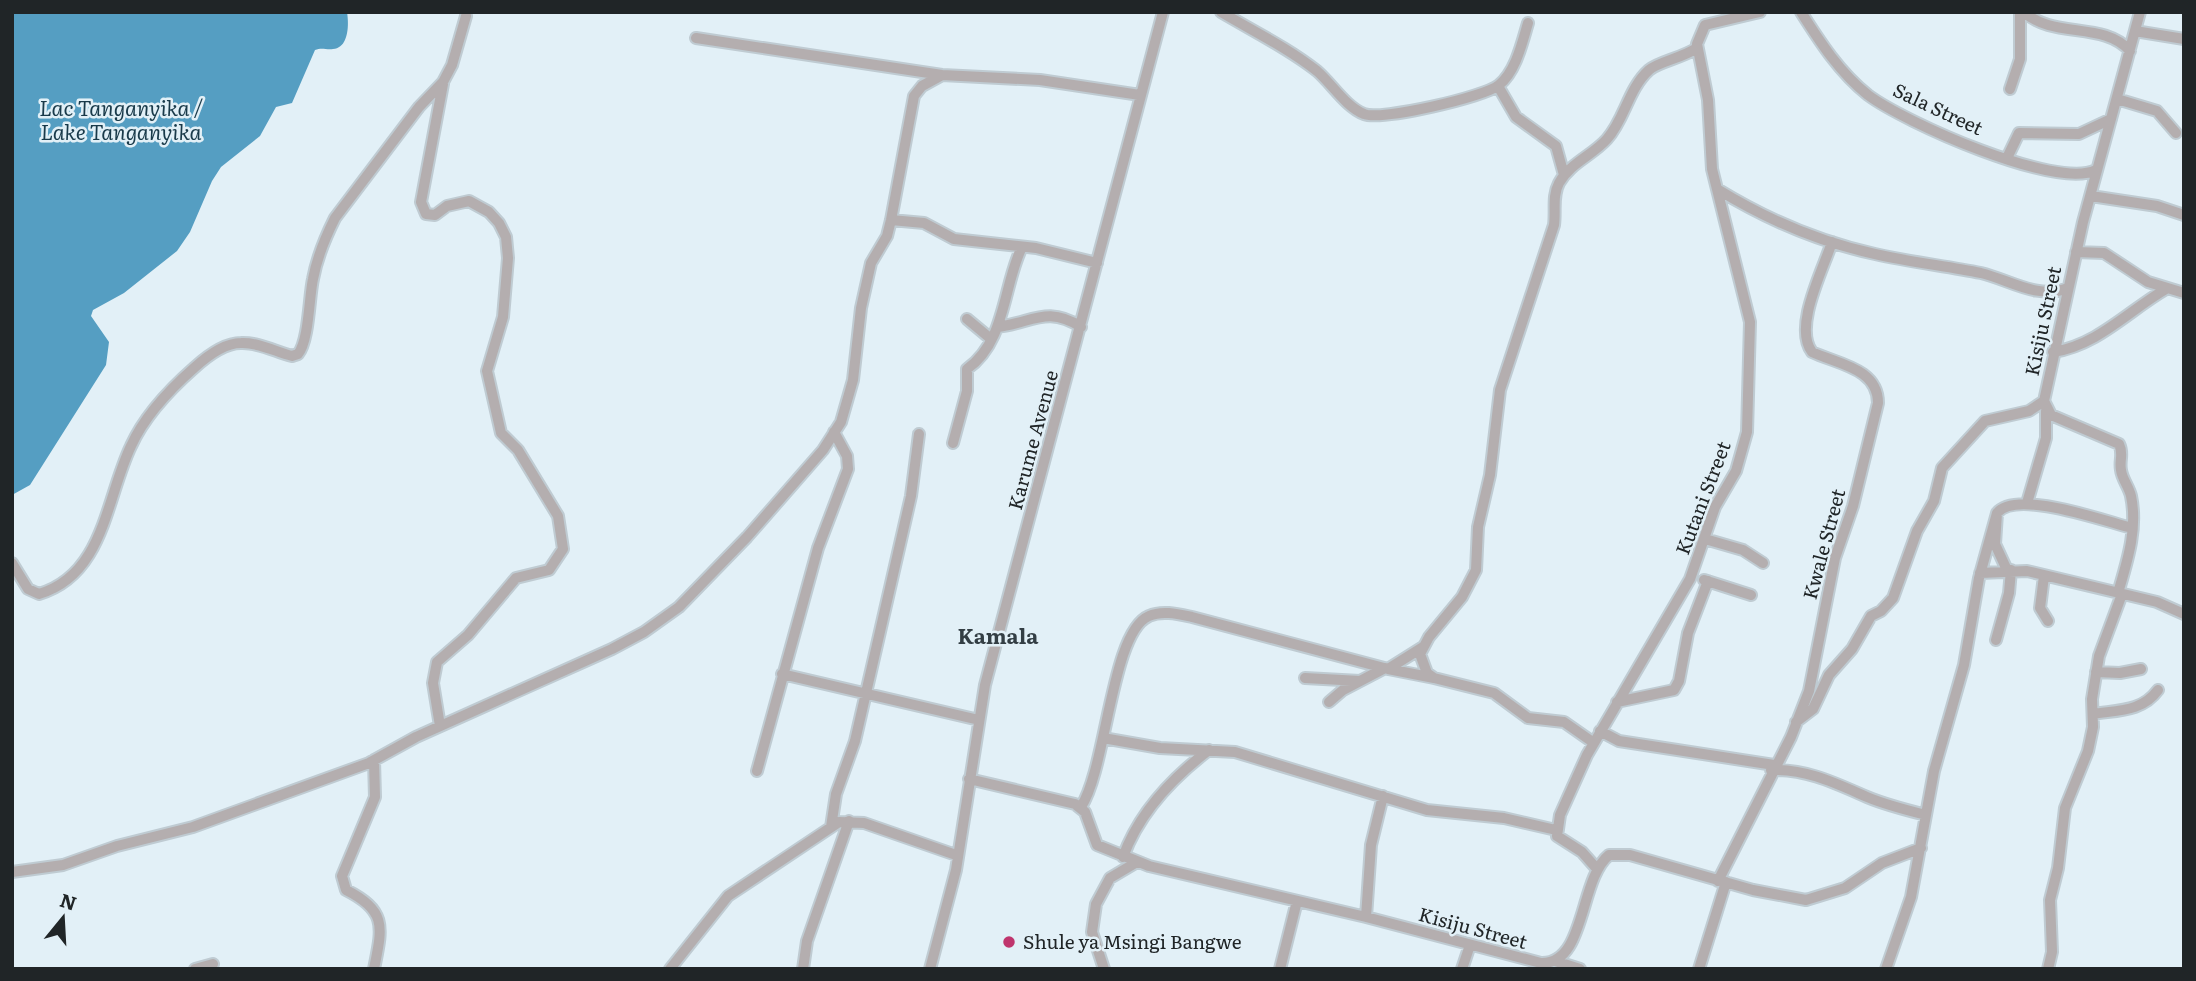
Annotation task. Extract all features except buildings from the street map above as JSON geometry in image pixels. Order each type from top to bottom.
[{"type":"street","name":"Karume Avenue","points":[[930,969],[953,880],[985,685],[1163,12]]},
{"type":"street","points":[[1221,12],[1316,71],[1364,114],[1399,113],[1498,86],[1513,66],[1528,23]]},
{"type":"street","points":[[1329,702],[1360,681],[1387,669],[1423,646],[1462,597],[1476,570],[1478,527],[1491,466],[1500,390],[1554,225],[1554,197],[1564,175],[1610,136],[1630,96],[1650,69],[1679,60],[1697,48],[1705,25],[1718,17],[1760,12]]},
{"type":"street","name":"Sala Street","points":[[1801,12],[1830,57],[1866,93],[1896,114],[2033,167],[2072,175],[2085,175],[2096,170]]},
{"type":"street","points":[[2010,89],[2020,59],[2022,12],[2059,28],[2081,30],[2111,39],[2130,51]]},
{"type":"street","name":"Kisiju Street","points":[[2027,503],[2046,438],[2045,406],[2053,352],[2076,252],[2140,12]]},
{"type":"street","points":[[12,563],[28,589],[39,594],[60,584],[80,568],[94,548],[132,443],[152,411],[201,361],[241,343],[292,356],[302,350],[319,254],[331,227],[419,107],[443,82],[452,65],[466,16]]},
{"type":"street","points":[[2135,31],[2184,39]]},
{"type":"street","points":[[696,38],[942,75],[1040,80],[1140,95]]},
{"type":"street","name":"Kutani Street","points":[[1556,830],[1570,790],[1600,731],[1690,579],[1715,507],[1735,471],[1743,448],[1751,379],[1751,322],[1710,156],[1708,100],[1697,48]]},
{"type":"street","points":[[12,872],[63,865],[193,827],[374,760],[440,726],[612,649],[644,632],[679,607],[747,537],[841,422],[853,380],[861,308],[871,262],[887,236],[914,96],[922,86],[942,75]]},
{"type":"street","points":[[440,726],[433,683],[437,662],[468,635],[516,578],[549,570],[563,549],[558,516],[518,450],[501,433],[487,371],[503,317],[508,258],[506,237],[489,212],[469,201],[447,206],[435,215],[426,214],[421,202],[443,82]]},
{"type":"street","points":[[1498,86],[1516,117],[1556,146],[1564,175]]},
{"type":"street","points":[[2117,99],[2157,111],[2176,133]]},
{"type":"street","points":[[2007,158],[2019,133],[2079,134],[2111,119]]},
{"type":"street","points":[[1717,189],[1754,211],[1832,242],[1875,254],[1982,274],[2038,292],[2056,293],[2068,288]]},
{"type":"street","points":[[2091,196],[2157,206],[2184,215]]},
{"type":"street","points":[[891,220],[924,223],[954,239],[1022,247],[1097,263]]},
{"type":"street","name":"Kwale Street","points":[[1699,969],[1722,882],[1809,691],[1835,558],[1853,506],[1878,403],[1878,393],[1867,377],[1851,367],[1812,352],[1804,337],[1807,316],[1832,242]]},
{"type":"street","points":[[953,443],[967,391],[967,369],[976,362],[997,327],[1022,247]]},
{"type":"street","points":[[2076,252],[2104,253],[2148,282],[2184,293]]},
{"type":"street","points":[[2053,352],[2079,346],[2099,336],[2166,289]]},
{"type":"street","points":[[997,327],[1045,314],[1067,318],[1081,327]]},
{"type":"street","points":[[967,319],[991,339]]},
{"type":"street","points":[[1796,722],[1813,709],[1829,675],[1852,649],[1871,616],[1881,611],[1892,598],[1911,555],[1917,531],[1934,501],[1942,468],[1984,421],[2045,406],[2119,444],[2122,451],[2120,471],[2131,497],[2131,550],[2096,671],[2088,751],[2064,808],[2058,868],[2050,900],[2052,952],[2048,969]]},
{"type":"street","points":[[757,771],[818,548],[848,469],[846,456],[834,432]]},
{"type":"street","points":[[831,827],[834,803],[855,741],[911,496],[919,435]]},
{"type":"street","points":[[1885,969],[1910,898],[1934,771],[1964,665],[1980,573],[1997,513],[2006,505],[2027,503],[2132,528]]},
{"type":"street","points":[[1996,640],[2009,593],[2009,570],[1996,544],[1997,513]]},
{"type":"street","points":[[1704,539],[1742,550],[1763,564]]},
{"type":"street","points":[[1980,573],[2009,570],[2045,576],[2169,606],[2184,614]]},
{"type":"street","points":[[2045,576],[2040,608],[2048,621]]},
{"type":"street","points":[[1690,579],[1708,581],[1751,595]]},
{"type":"street","points":[[1617,702],[1674,691],[1679,681],[1688,633],[1708,581]]},
{"type":"street","points":[[969,779],[1081,807],[1096,775],[1118,666],[1134,629],[1150,615],[1162,613],[1192,617],[1387,669],[1494,693],[1528,718],[1564,722],[1594,743]]},
{"type":"street","points":[[1423,646],[1421,663],[1427,673],[1438,679]]},
{"type":"street","points":[[2096,671],[2120,673],[2141,669]]},
{"type":"street","points":[[782,674],[979,720]]},
{"type":"street","points":[[1305,678],[1360,681]]},
{"type":"street","points":[[2093,714],[2136,708],[2145,704],[2158,690]]},
{"type":"street","points":[[1600,731],[1619,741],[1822,777],[1868,797],[1926,815]]},
{"type":"street","points":[[1104,738],[1160,748],[1249,755],[1427,810],[1504,818],[1556,830],[1557,836],[1581,852],[1597,869]]},
{"type":"street","points":[[1123,857],[1134,830],[1149,808],[1181,773],[1209,750]]},
{"type":"street","points":[[374,760],[375,797],[342,877],[346,890],[370,903],[378,916],[380,943],[374,969]]},
{"type":"street","points":[[1366,917],[1371,845],[1383,796]]},
{"type":"street","name":"Kisiju Street","points":[[1081,807],[1094,842],[1138,862],[1541,963],[1555,961],[1580,969]]},
{"type":"street","points":[[803,969],[807,942],[849,821]]},
{"type":"street","points":[[670,969],[728,896],[831,827],[849,821],[957,855]]},
{"type":"street","points":[[1555,961],[1569,949],[1597,869],[1609,855],[1618,853],[1794,900],[1818,899],[1845,888],[1882,863],[1920,848]]},
{"type":"street","points":[[1116,969],[1104,967],[1095,947],[1092,932],[1096,904],[1110,878],[1138,862]]},
{"type":"street","points":[[1280,969],[1297,901]]},
{"type":"street","points":[[1461,969],[1471,945]]},
{"type":"street","points":[[195,969],[213,964]]},
{"type":"water","name":"Lac Tanganyika / Lake Tanganyika","points":[[12,12],[347,12],[348,23],[345,40],[338,48],[315,50],[292,103],[276,107],[260,136],[221,167],[190,232],[177,251],[124,293],[93,310],[91,316],[109,342],[106,365],[30,485],[12,495]]},
{"type":"place","name":"Shule ya Msingi Bangwe","points":[[1009,942]]},
{"type":"district","name":"Kamala","points":[[998,637]]}]
